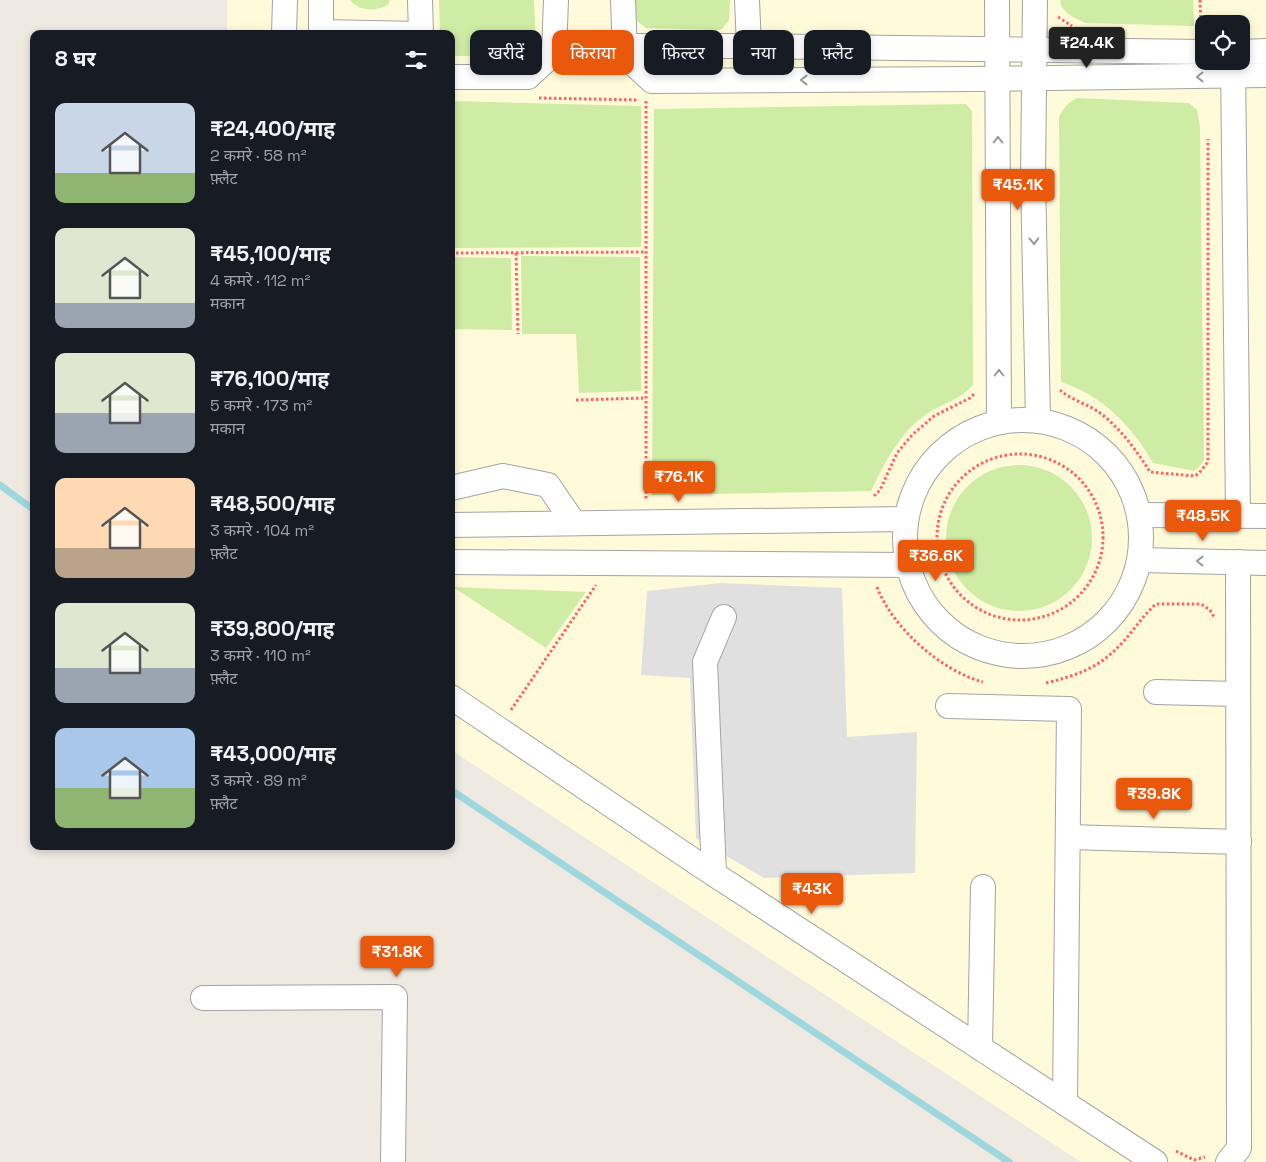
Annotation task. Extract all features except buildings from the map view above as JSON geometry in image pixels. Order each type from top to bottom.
[{"type":"street","points":[[284,30],[285,0]]},
{"type":"street","points":[[321,0],[321,30]]},
{"type":"street","points":[[420,0],[421,30]]},
{"type":"street","points":[[455,77],[528,77],[554,53],[556,0]]},
{"type":"street","points":[[623,0],[625,30]]},
{"type":"street","points":[[747,0],[748,30]]},
{"type":"street","points":[[997,0],[997,49],[987,79],[999,422]]},
{"type":"street","points":[[1035,0],[1033,177],[1038,420]]},
{"type":"street","points":[[794,46],[1034,49],[1195,41]]},
{"type":"street","points":[[634,46],[733,46]]},
{"type":"street","points":[[1250,52],[1266,51]]},
{"type":"street","points":[[634,64],[652,81],[987,79],[1211,70]]},
{"type":"street","points":[[1233,70],[1238,516]]},
{"type":"street","points":[[1238,70],[1266,75]]},
{"type":"street","points":[[1038,420],[1075,432],[1106,454],[1129,485],[1141,522],[1140,560],[1126,598],[1101,629],[1067,649],[1028,658],[988,652],[952,634],[924,605],[907,565],[904,529],[906,519],[913,492],[934,459],[963,435],[999,422],[1038,420]]},
{"type":"street","points":[[455,487],[503,476],[548,485],[574,523]]},
{"type":"street","points":[[1139,515],[1266,516]]},
{"type":"street","points":[[455,525],[906,519]]},
{"type":"street","points":[[1140,560],[1266,563]]},
{"type":"street","points":[[455,562],[907,565]]},
{"type":"street","points":[[1220,1157],[1239,1148],[1238,562]]},
{"type":"street","points":[[714,874],[705,662],[724,617]]},
{"type":"street","points":[[1156,692],[1238,694]]},
{"type":"street","points":[[455,699],[714,874],[1065,1103],[1162,1154]]},
{"type":"street","points":[[948,706],[1069,709],[1065,1103]]},
{"type":"street","points":[[1068,837],[1239,842]]},
{"type":"street","points":[[980,1048],[984,887]]},
{"type":"street","points":[[203,998],[395,997],[393,1162]]},
{"type":"path","points":[[1200,0],[1201,15]]},
{"type":"path","points":[[636,96],[652,102]]},
{"type":"path","points":[[539,98],[646,100]]},
{"type":"path","points":[[646,100],[646,501]]},
{"type":"path","points":[[1055,383],[1066,395],[1101,413],[1118,429],[1150,472],[1195,476],[1200,473],[1208,462],[1208,135]]},
{"type":"path","points":[[455,253],[646,252]]},
{"type":"path","points":[[516,253],[518,334]]},
{"type":"path","points":[[870,500],[880,490],[897,453],[912,434],[934,416],[970,398],[979,386]]},
{"type":"path","points":[[576,400],[646,398]]},
{"type":"path","points":[[1019,453],[1048,458],[1072,472],[1092,493],[1102,519],[1104,548],[1095,575],[1078,598],[1055,614],[1030,621],[1003,620],[978,610],[958,593],[948,578],[943,570],[937,545],[938,518],[948,494],[967,472],[991,458],[1019,453]]},
{"type":"path","points":[[508,714],[597,585]]},
{"type":"path","points":[[876,585],[898,622],[926,650],[948,668],[970,678],[986,682]]},
{"type":"path","points":[[1042,684],[1074,677],[1102,661],[1120,646],[1156,604],[1201,604],[1210,610],[1216,620]]},
{"type":"path","points":[[1162,1154],[1184,1156],[1194,1160],[1220,1157]]},
{"type":"shaded area","points":[[227,0],[1266,0],[1266,1162],[1081,1162],[455,753],[455,30],[227,30]]},
{"type":"shaded area","points":[[721,583],[842,588],[847,737],[917,732],[915,873],[764,878],[696,838],[690,678],[641,675],[647,591]]},
{"type":"green space","points":[[350,0],[390,0],[388,5],[378,9],[368,9],[354,4]]},
{"type":"green space","points":[[439,0],[534,0],[535,30],[470,30],[470,56],[455,56],[455,30],[440,30]]},
{"type":"green space","points":[[635,0],[730,0],[729,20],[722,29],[646,28],[636,20]]},
{"type":"green space","points":[[1060,0],[1193,0],[1194,26],[1085,23],[1066,12]]},
{"type":"green space","points":[[1077,98],[1189,103],[1197,110],[1200,126],[1204,460],[1194,471],[1153,463],[1136,437],[1115,414],[1090,395],[1061,382],[1059,117],[1066,106]]},
{"type":"green space","points":[[455,101],[641,106],[641,247],[455,248]]},
{"type":"green space","points":[[966,104],[972,111],[973,385],[956,399],[936,408],[915,423],[887,460],[871,491],[652,495],[654,109]]},
{"type":"green space","points":[[521,256],[640,257],[641,391],[579,393],[576,334],[522,334]]},
{"type":"green space","points":[[455,257],[511,258],[512,330],[455,329]]},
{"type":"green space","points":[[1019,465],[1047,471],[1070,487],[1086,510],[1092,538],[1086,566],[1070,589],[1047,605],[1019,611],[991,605],[968,589],[952,566],[946,538],[952,510],[968,487],[991,471]]},
{"type":"green space","points":[[455,587],[586,592],[546,648],[455,588]]},
{"type":"waterway","points":[[0,485],[30,507]]},
{"type":"waterway","points":[[455,793],[1009,1162]]}]
